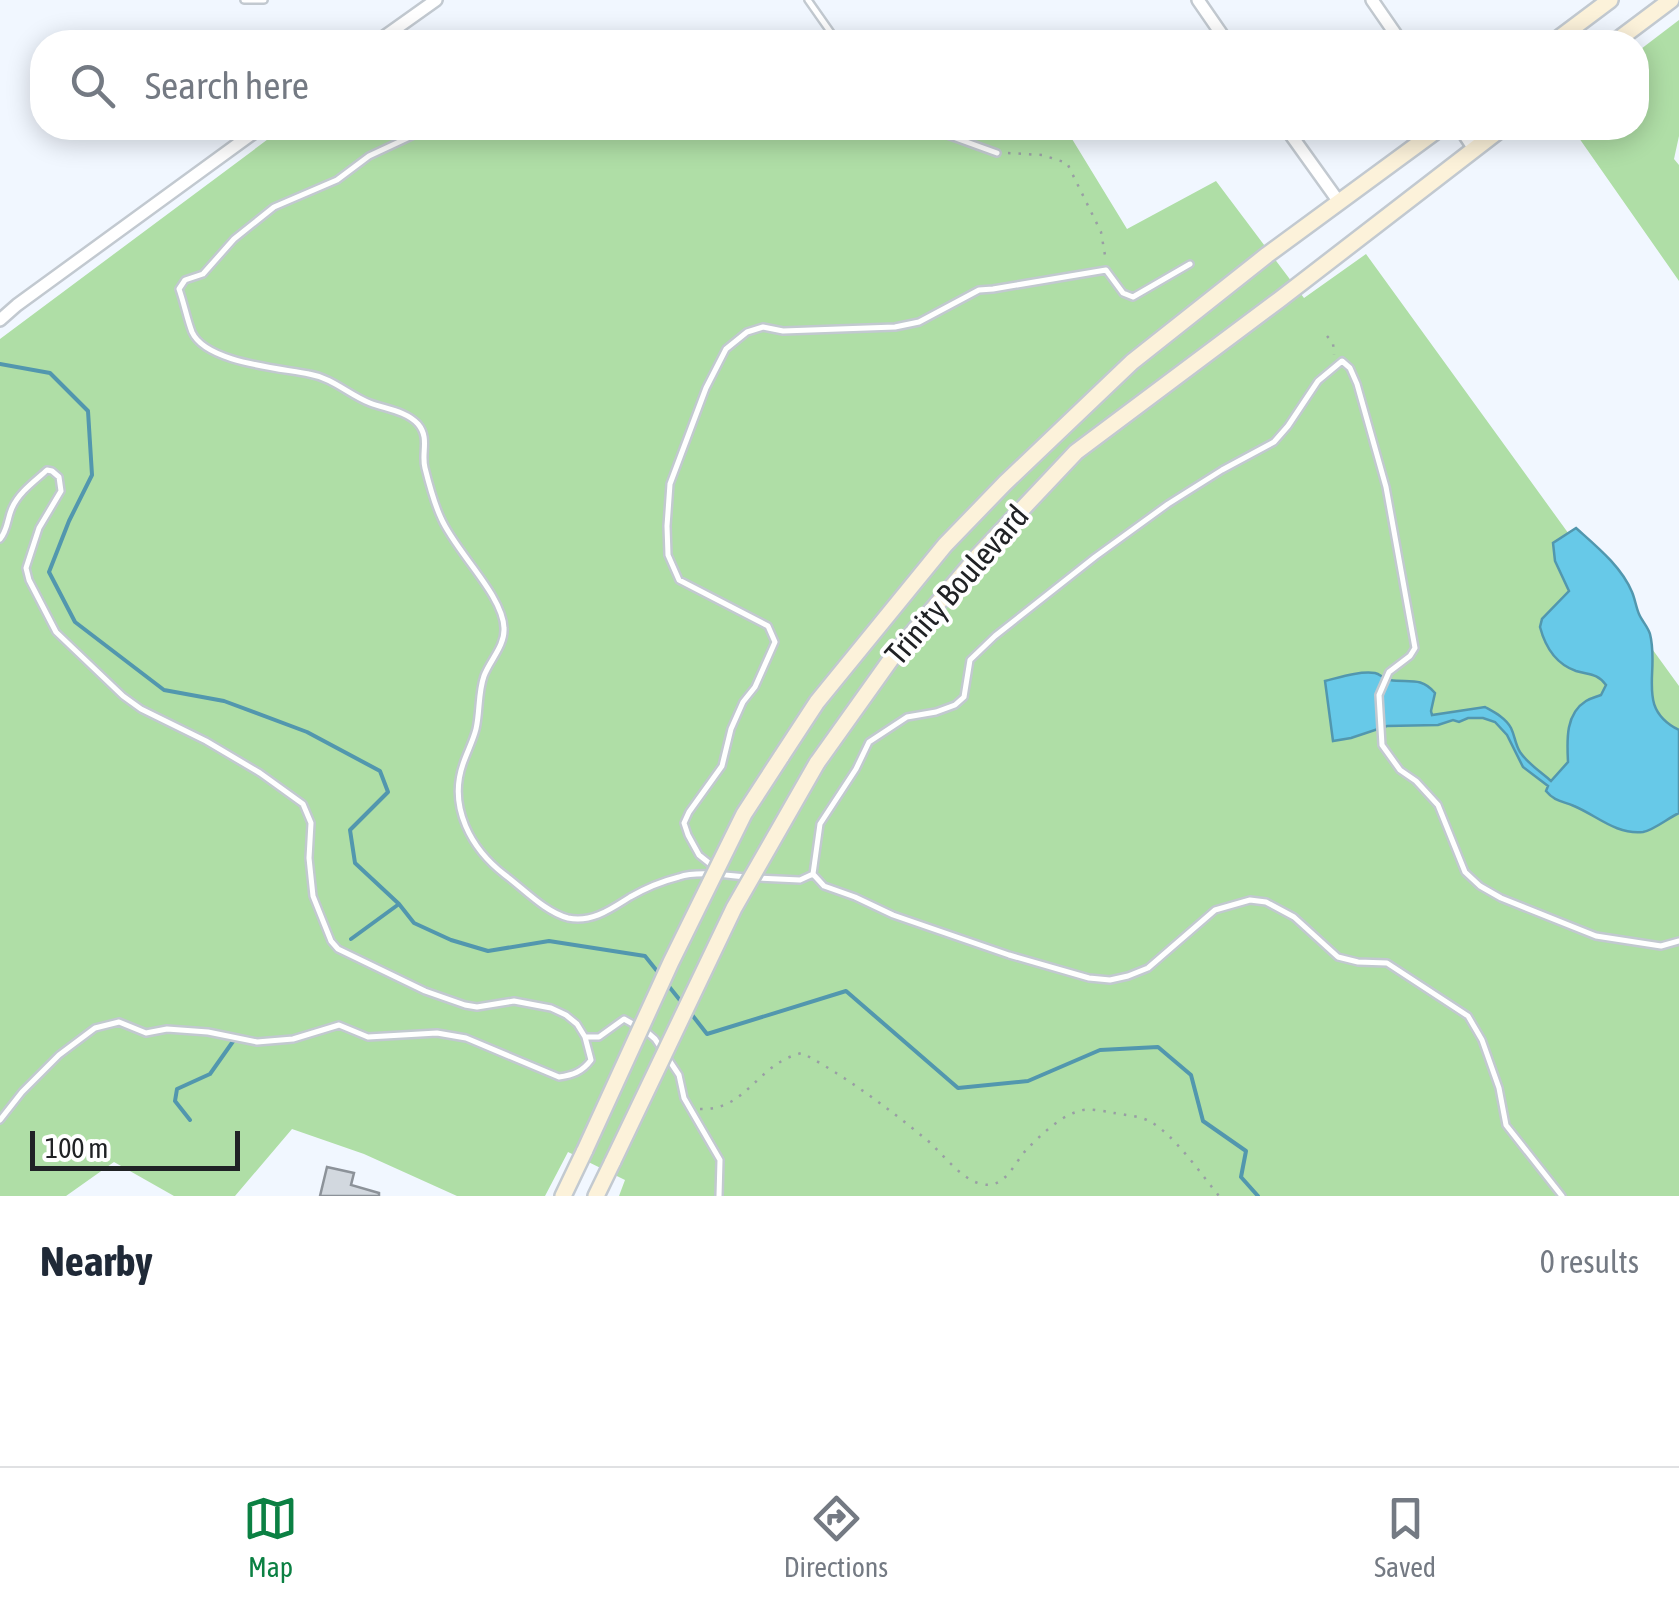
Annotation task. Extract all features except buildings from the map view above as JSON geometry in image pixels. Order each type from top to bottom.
[{"type":"main road","points":[[1570,30],[1610,0]]},
{"type":"main road","points":[[1630,30],[1671,0]]},
{"type":"main road","name":"Trinity Boulevard","points":[[563,1196],[744,814],[817,702],[934,559],[1005,483],[1132,362],[1267,255],[1423,140]]},
{"type":"main road","name":"Trinity Boulevard","points":[[596,1196],[734,908],[817,763],[894,655],[977,557],[1076,452],[1486,140]]},
{"type":"street","points":[[394,30],[436,0]]},
{"type":"street","points":[[1198,0],[1219,30]]},
{"type":"street","points":[[1372,0],[1393,30]]},
{"type":"street","points":[[0,320],[244,140]]},
{"type":"street","points":[[1294,140],[1338,202]]},
{"type":"street","points":[[1468,140],[1474,149]]},
{"type":"lane","points":[[244,0],[264,0]]},
{"type":"lane","points":[[808,0],[829,30]]},
{"type":"lane","points":[[403,140],[368,156],[336,180],[274,207],[234,239],[203,274],[185,280],[179,289],[193,334],[220,355],[324,378],[365,402],[408,416],[422,431],[426,442],[424,464],[440,517],[495,599],[505,633],[484,677],[476,728],[462,766],[457,796],[473,842],[499,870],[553,912],[570,918],[590,918],[612,910],[632,896],[682,875],[785,881],[813,874]]},
{"type":"lane","points":[[961,140],[997,153]]},
{"type":"lane","points":[[724,875],[699,855],[684,824],[722,766],[731,729],[776,642],[768,626],[679,580],[668,556],[667,526],[670,484],[706,388],[726,349],[747,332],[763,328],[783,331],[894,327],[919,322],[979,290],[1106,270],[1123,293],[1133,297],[1190,264]]},
{"type":"lane","points":[[813,874],[820,824],[869,742],[907,718],[955,705],[964,697],[970,660],[995,636],[1168,504],[1274,442],[1318,381],[1342,361],[1350,368],[1356,384],[1386,487],[1412,628],[1414,648],[1390,672],[1379,695],[1382,744],[1392,762],[1438,805],[1465,872],[1480,886],[1596,936],[1661,946],[1679,941]]},
{"type":"lane","points":[[0,539],[14,504],[28,486],[52,470],[59,476],[61,491],[39,528],[26,568],[47,617],[56,632],[140,710],[220,749],[303,804],[312,822],[309,858],[313,896],[330,941],[338,949],[425,991],[465,1005],[477,1007],[514,1000],[551,1008],[577,1024],[591,1060],[573,1076],[559,1077],[466,1038],[437,1033],[368,1037],[339,1025],[294,1039],[257,1042],[208,1032],[168,1029],[146,1033],[118,1022],[95,1028],[59,1055],[0,1120]]},
{"type":"lane","points":[[813,874],[824,886],[893,915],[1008,954],[1089,978],[1110,980],[1148,968],[1215,910],[1250,900],[1266,902],[1294,917],[1338,957],[1386,963],[1468,1016],[1482,1040],[1499,1088],[1506,1125],[1562,1196]]},
{"type":"lane","points":[[585,1037],[599,1037],[624,1020],[655,1039],[679,1075],[684,1098],[720,1160],[719,1196]]},
{"type":"path","points":[[997,153],[1042,155],[1067,162],[1101,232],[1106,270]]},
{"type":"path","points":[[1327,336],[1335,350],[1333,366]]},
{"type":"path","points":[[689,1108],[727,1106],[777,1062],[802,1053],[835,1071],[906,1122],[977,1183],[999,1183],[1025,1151],[1052,1127],[1076,1112],[1089,1110],[1151,1122],[1174,1142],[1218,1196]]},
{"type":"green space","points":[[1679,20],[1679,136],[1674,159],[1679,165],[1679,281],[1580,140],[1649,140],[1649,43]]},
{"type":"green space","points":[[267,140],[1073,140],[1127,229],[1216,181],[1304,298],[1366,254],[1679,686],[1679,1196],[619,1196],[625,1180],[568,1152],[545,1196],[457,1196],[364,1154],[292,1129],[235,1196],[174,1196],[114,1162],[66,1196],[0,1196],[0,339]]},
{"type":"water","points":[[1576,528],[1621,574],[1649,631],[1653,700],[1657,711],[1679,730],[1679,813],[1647,831],[1633,832],[1556,799],[1546,791],[1548,786],[1523,767],[1507,735],[1495,722],[1483,718],[1438,725],[1387,726],[1333,741],[1325,681],[1375,673],[1430,688],[1435,693],[1432,715],[1485,707],[1496,713],[1509,724],[1523,756],[1551,781],[1568,762],[1567,745],[1574,713],[1586,701],[1601,695],[1606,685],[1596,676],[1569,668],[1557,659],[1540,627],[1542,619],[1569,591],[1555,561],[1553,543]]},
{"type":"waterway","points":[[0,364],[50,373],[88,411],[92,475],[49,572],[75,622],[164,690],[224,701],[307,732],[380,771],[388,792],[350,830],[355,863],[414,923],[488,951],[549,941],[645,956],[661,976]]},
{"type":"waterway","points":[[351,939],[399,904]]},
{"type":"waterway","points":[[667,984],[683,1004]]},
{"type":"waterway","points":[[689,1011],[707,1034],[846,991],[958,1088],[1028,1081],[1100,1050],[1158,1047],[1191,1075],[1203,1121],[1246,1151],[1241,1177],[1258,1196]]},
{"type":"waterway","points":[[190,1120],[175,1101],[177,1089],[210,1074],[234,1040]]}]
